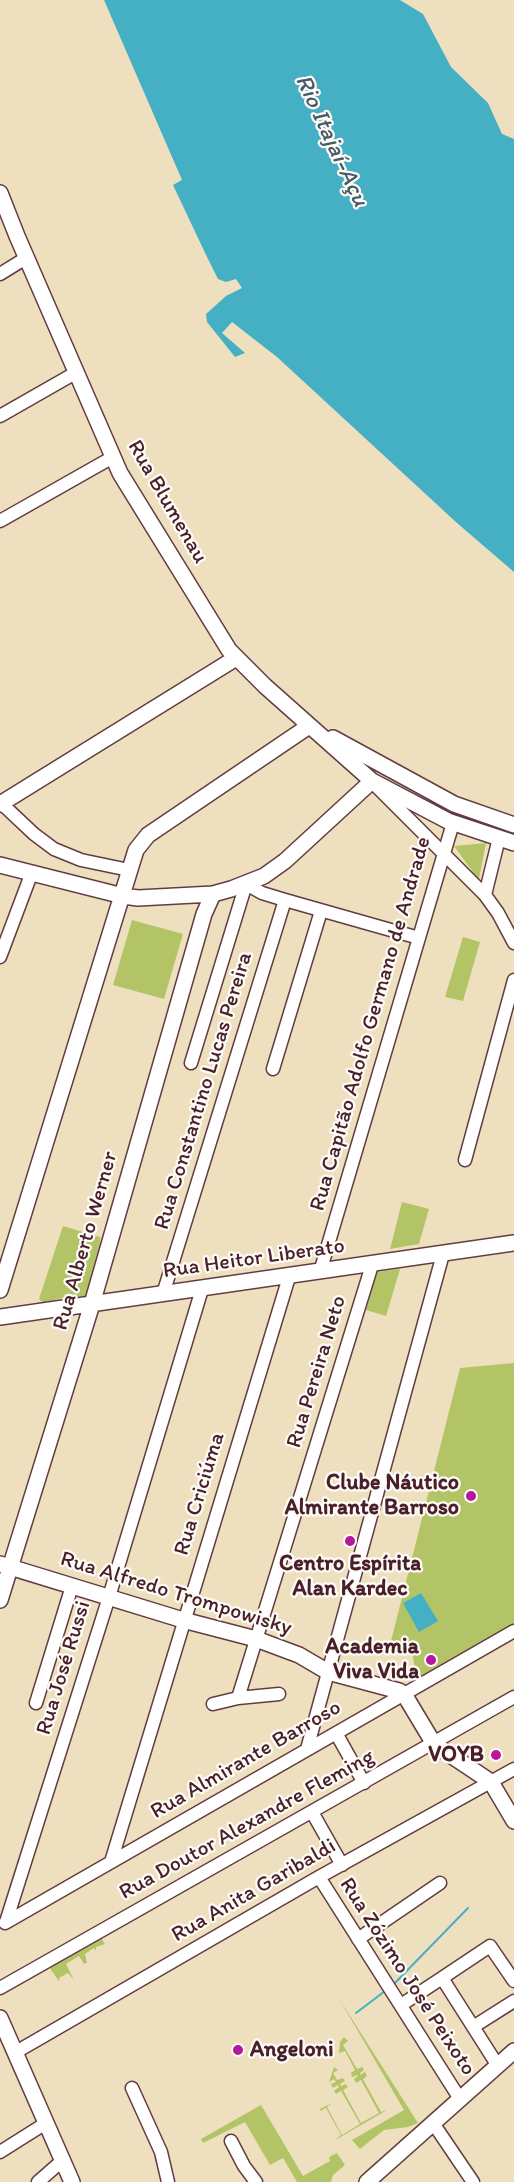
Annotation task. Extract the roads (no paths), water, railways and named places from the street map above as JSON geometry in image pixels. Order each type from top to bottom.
[{"type":"main road","name":"Rua Blumenau","points":[[0,193],[113,457],[133,496],[221,638],[236,658],[372,781],[453,823],[514,843]]},
{"type":"main road","points":[[0,803],[236,658]]},
{"type":"main road","points":[[0,1290],[123,896],[129,870],[136,850],[148,835],[309,726],[454,804],[514,825]]},
{"type":"main road","points":[[0,865],[123,896],[138,898],[213,894],[264,876],[285,861],[372,781]]},
{"type":"main road","name":"Rua Alberto Werner","points":[[0,1600],[5,1566],[92,1304],[204,914],[213,894]]},
{"type":"main road","name":"Rua Heitor Liberato","points":[[0,1317],[514,1243]]},
{"type":"main road","name":"Rua Alfredo Trompowisky","points":[[5,1566],[183,1620],[256,1639],[299,1655],[328,1672],[384,1685],[404,1694]]},
{"type":"main road","points":[[404,1694],[434,1744],[491,1782],[514,1821]]},
{"type":"main road","points":[[0,2018],[72,2182]]},
{"type":"main road","points":[[366,2182],[514,2051]]},
{"type":"street","points":[[0,274],[26,258]]},
{"type":"street","points":[[0,416],[76,372]]},
{"type":"street","points":[[0,521],[113,457]]},
{"type":"street","points":[[372,781],[485,895],[498,913],[514,943]]},
{"type":"street","points":[[0,803],[54,849],[81,860],[129,870]]},
{"type":"street","name":"Rua Capitão Adolfo Germano de Andrade","points":[[320,1272],[453,823]]},
{"type":"street","points":[[485,895],[499,838]]},
{"type":"street","points":[[0,957],[32,872]]},
{"type":"street","points":[[191,1063],[246,884],[285,900],[419,938]]},
{"type":"street","name":"Rua Constantino Lucas Pereira","points":[[163,1294],[285,900]]},
{"type":"street","points":[[273,1069],[321,911]]},
{"type":"street","points":[[465,1160],[514,980]]},
{"type":"street","points":[[307,1749],[443,1254]]},
{"type":"street","name":"Rua Pereira Neto","points":[[238,1698],[372,1264]]},
{"type":"street","name":"Rua Criciúma","points":[[111,1862],[289,1277]]},
{"type":"street","name":"Rua José Russi","points":[[3,1924],[109,1597],[202,1289]]},
{"type":"street","points":[[36,1703],[72,1586]]},
{"type":"street","name":"Rua Almirante Barroso","points":[[3,1924],[514,1631]]},
{"type":"street","points":[[213,1704],[238,1698],[279,1694]]},
{"type":"street","name":"Rua Doutor Alexandre Fleming","points":[[0,1988],[514,1697]]},
{"type":"street","points":[[336,1733],[364,1783]]},
{"type":"street","name":"Rua Anita Garibaldi","points":[[16,2052],[319,1877],[514,1769]]},
{"type":"street","points":[[312,1812],[342,1864]]},
{"type":"street","name":"Rua Zózimo José Peixoto","points":[[319,1877],[460,2099]]},
{"type":"street","points":[[358,1940],[440,1884]]},
{"type":"street","points":[[400,2005],[490,1946],[514,1981]]},
{"type":"street","points":[[442,1978],[498,2066]]},
{"type":"street","points":[[473,2027],[514,2001]]},
{"type":"street","points":[[132,2088],[161,2152],[168,2182]]},
{"type":"street","points":[[0,2152],[46,2123]]},
{"type":"street","points":[[433,2123],[473,2182]]},
{"type":"street","points":[[231,2141],[244,2166],[256,2182]]},
{"type":"street","points":[[38,2182],[63,2160]]},
{"type":"water","name":"Rio Itajaí-Açu","points":[[104,0],[400,0],[423,14],[451,67],[488,103],[502,134],[514,139],[514,572],[457,523],[277,357],[232,322],[222,333],[245,353],[235,357],[207,322],[206,314],[226,296],[242,288],[236,279],[226,282],[218,279],[207,257],[173,185],[182,180]]},
{"type":"water","points":[[421,1593],[438,1621],[419,1632],[403,1603]]},
{"type":"waterway","points":[[392,1986],[468,1908]]},
{"type":"waterway","points":[[356,2013],[385,1991]]},
{"type":"place","name":"Clube Náutico Almirante Barroso","points":[[471,1496]]},
{"type":"place","name":"Centro Espírita Alan Kardec","points":[[350,1541]]},
{"type":"place","name":"Academia Viva Vida","points":[[431,1660]]},
{"type":"place","name":"VOYB","points":[[496,1755]]},
{"type":"place","name":"Angeloni","points":[[238,2050]]}]
